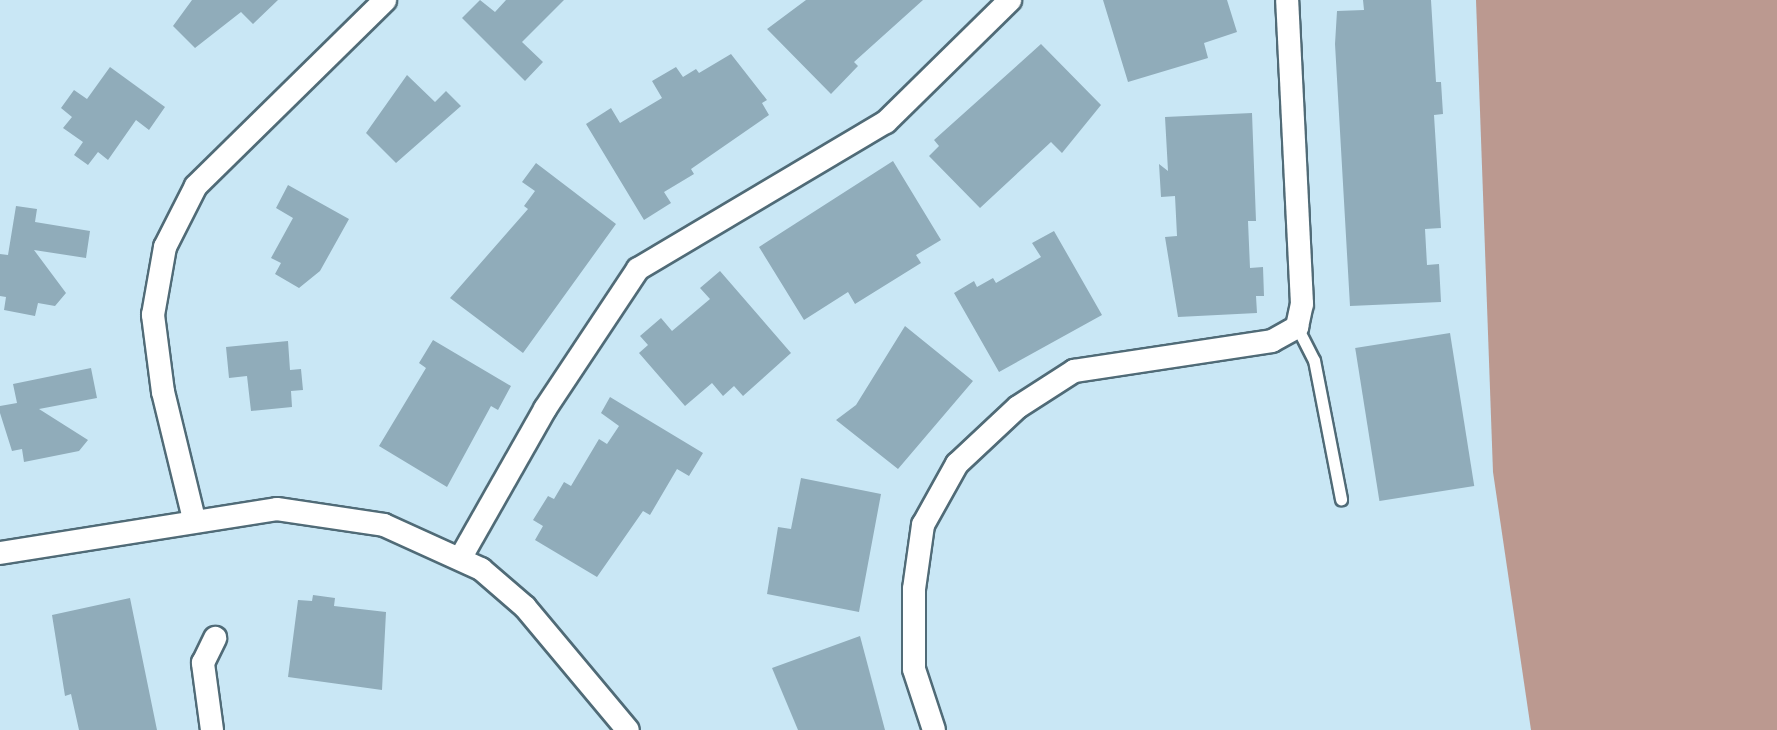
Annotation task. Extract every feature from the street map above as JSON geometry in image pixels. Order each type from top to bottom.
[{"type":"street","points":[[194,519],[163,392],[153,315],[165,247],[196,186],[385,0]]},
{"type":"street","points":[[461,557],[545,409],[638,269],[886,122],[1010,0]]},
{"type":"street","points":[[934,730],[914,669],[914,589],[923,525],[957,464],[1018,407],[1074,371],[1272,341],[1297,327],[1302,304],[1287,0]]},
{"type":"street","points":[[0,553],[194,519],[277,509],[384,525],[461,557],[525,607],[628,730]]},
{"type":"street","points":[[212,730],[203,663],[215,638]]},
{"type":"lane","points":[[1297,327],[1314,360],[1341,499]]},
{"type":"shaded area","points":[[1476,0],[1777,0],[1777,730],[1531,730],[1493,472]]},
{"type":"building","points":[[192,0],[278,0],[253,24],[241,12],[195,48],[173,26]]},
{"type":"building","points":[[480,0],[495,12],[506,0],[564,0],[522,42],[543,62],[525,81],[462,18]]},
{"type":"building","points":[[806,0],[923,0],[854,62],[858,66],[831,94],[767,29]]},
{"type":"building","points":[[1103,0],[1227,0],[1237,32],[1204,43],[1208,58],[1128,82]]},
{"type":"building","points":[[1363,0],[1431,0],[1436,82],[1441,82],[1443,114],[1434,115],[1441,228],[1425,229],[1427,265],[1439,264],[1441,302],[1350,306],[1335,44],[1337,11],[1364,10]]},
{"type":"building","points":[[1041,44],[1101,105],[1062,153],[1051,142],[980,208],[929,156],[939,146],[934,140]]},
{"type":"building","points":[[731,54],[767,100],[762,103],[769,115],[691,169],[694,174],[664,192],[671,203],[644,220],[586,124],[611,108],[620,123],[662,98],[652,81],[676,67],[683,77],[696,69],[699,73]]},
{"type":"building","points":[[110,67],[165,107],[149,130],[136,120],[108,160],[98,152],[88,165],[74,155],[83,142],[63,128],[72,117],[61,108],[74,90],[87,99]]},
{"type":"building","points":[[407,75],[435,102],[446,91],[461,106],[396,163],[366,133]]},
{"type":"building","points":[[1252,113],[1256,221],[1248,221],[1250,268],[1263,267],[1264,296],[1256,296],[1257,313],[1178,317],[1165,237],[1177,236],[1175,196],[1161,197],[1159,164],[1168,171],[1165,117]]},
{"type":"building","points":[[893,161],[941,240],[916,255],[921,263],[855,304],[848,292],[804,320],[759,247]]},
{"type":"building","points":[[536,163],[616,224],[523,353],[450,298],[528,209],[524,206],[535,191],[522,182]]},
{"type":"building","points":[[288,185],[349,219],[320,271],[299,288],[275,274],[281,263],[271,258],[293,218],[276,208]]},
{"type":"building","points":[[16,206],[37,209],[35,222],[90,231],[86,258],[34,250],[66,293],[55,306],[38,303],[35,316],[4,310],[6,297],[0,296],[0,254],[8,255]]},
{"type":"building","points":[[1054,231],[1102,315],[999,372],[954,293],[974,281],[977,287],[993,278],[996,283],[1041,257],[1032,243]]},
{"type":"building","points":[[720,271],[791,353],[743,396],[734,386],[723,396],[712,383],[685,406],[639,353],[648,345],[640,336],[661,318],[672,331],[710,299],[700,288]]},
{"type":"building","points":[[905,326],[973,381],[898,469],[836,420],[856,405]]},
{"type":"building","points":[[1450,333],[1474,486],[1379,501],[1355,348]]},
{"type":"building","points":[[433,340],[511,386],[498,410],[491,406],[447,487],[379,446],[426,368],[419,363]]},
{"type":"building","points":[[288,341],[290,370],[301,369],[303,390],[291,391],[292,407],[251,411],[247,376],[229,378],[226,347]]},
{"type":"building","points":[[91,368],[97,398],[39,409],[88,440],[79,451],[24,462],[22,449],[12,451],[0,413],[0,406],[17,403],[13,384]]},
{"type":"building","points":[[610,397],[703,453],[689,476],[677,469],[650,515],[643,511],[597,577],[535,540],[543,526],[533,520],[548,496],[554,499],[564,482],[571,486],[599,439],[607,444],[619,426],[601,413]]},
{"type":"building","points":[[801,478],[881,494],[859,612],[767,594],[778,527],[791,529]]},
{"type":"building","points":[[313,595],[335,598],[334,606],[386,612],[382,690],[288,677],[298,600],[312,601]]},
{"type":"building","points":[[130,598],[157,730],[79,730],[71,694],[65,696],[52,615]]},
{"type":"building","points":[[860,636],[885,730],[798,730],[772,668]]}]
